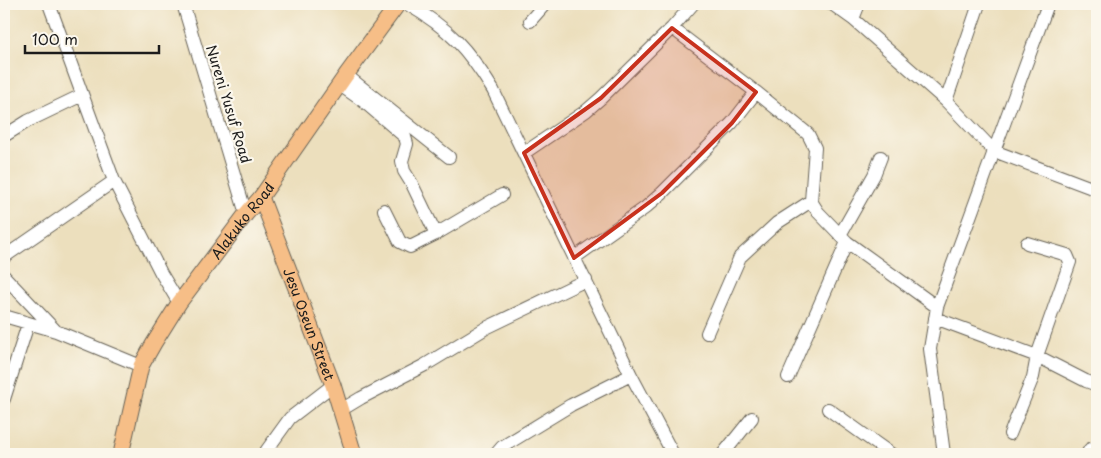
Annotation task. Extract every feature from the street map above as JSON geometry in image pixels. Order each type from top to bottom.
[{"type":"main road","name":"Alakuko Road","points":[[120,454],[141,366],[179,303],[261,197],[398,4]]},
{"type":"main road","name":"Jesu Oseun Street","points":[[261,197],[333,384],[354,454]]},
{"type":"street","points":[[49,4],[114,181],[161,273],[179,303]]},
{"type":"street","name":"Nureni Yusuf Road","points":[[183,4],[246,214]]},
{"type":"street","points":[[407,4],[445,29],[477,64],[493,90],[631,375],[673,454]]},
{"type":"street","points":[[530,21],[545,4]]},
{"type":"street","points":[[524,153],[591,106],[672,28],[693,4]]},
{"type":"street","points":[[832,4],[946,101],[994,151],[1097,190]]},
{"type":"street","points":[[853,20],[859,4]]},
{"type":"street","points":[[946,101],[979,4]]},
{"type":"street","points":[[944,454],[930,349],[936,312],[1048,4]]},
{"type":"street","points":[[672,28],[756,92],[798,126],[812,140],[815,148],[811,201],[825,221],[843,238],[936,312],[1037,356],[1097,385]]},
{"type":"street","points":[[343,80],[449,157]]},
{"type":"street","points":[[343,80],[363,101],[405,137],[407,144],[402,161],[404,171],[436,234]]},
{"type":"street","points":[[574,258],[645,208],[656,198],[732,124],[756,92]]},
{"type":"street","points":[[4,136],[28,120],[82,95]]},
{"type":"street","points":[[788,377],[843,238],[881,157]]},
{"type":"street","points":[[4,257],[114,181]]},
{"type":"street","points":[[384,210],[400,242],[405,246],[415,246],[502,195]]},
{"type":"street","points":[[706,333],[740,257],[777,223],[811,201]]},
{"type":"street","points":[[1010,434],[1033,377],[1037,356],[1070,262],[1067,255],[1027,243]]},
{"type":"street","points":[[4,276],[56,331]]},
{"type":"street","points":[[341,410],[426,365],[486,328],[586,280]]},
{"type":"street","points":[[4,316],[56,331],[141,366]]},
{"type":"street","points":[[4,399],[28,324]]},
{"type":"street","points":[[496,454],[502,447],[571,405],[631,375]]},
{"type":"street","points":[[264,454],[290,418],[333,384]]},
{"type":"street","points":[[828,409],[891,454]]},
{"type":"street","points":[[723,454],[752,418]]},
{"type":"highlighted area","points":[[672,28],[756,92],[732,123],[662,193],[574,258],[524,153],[601,98]]}]
